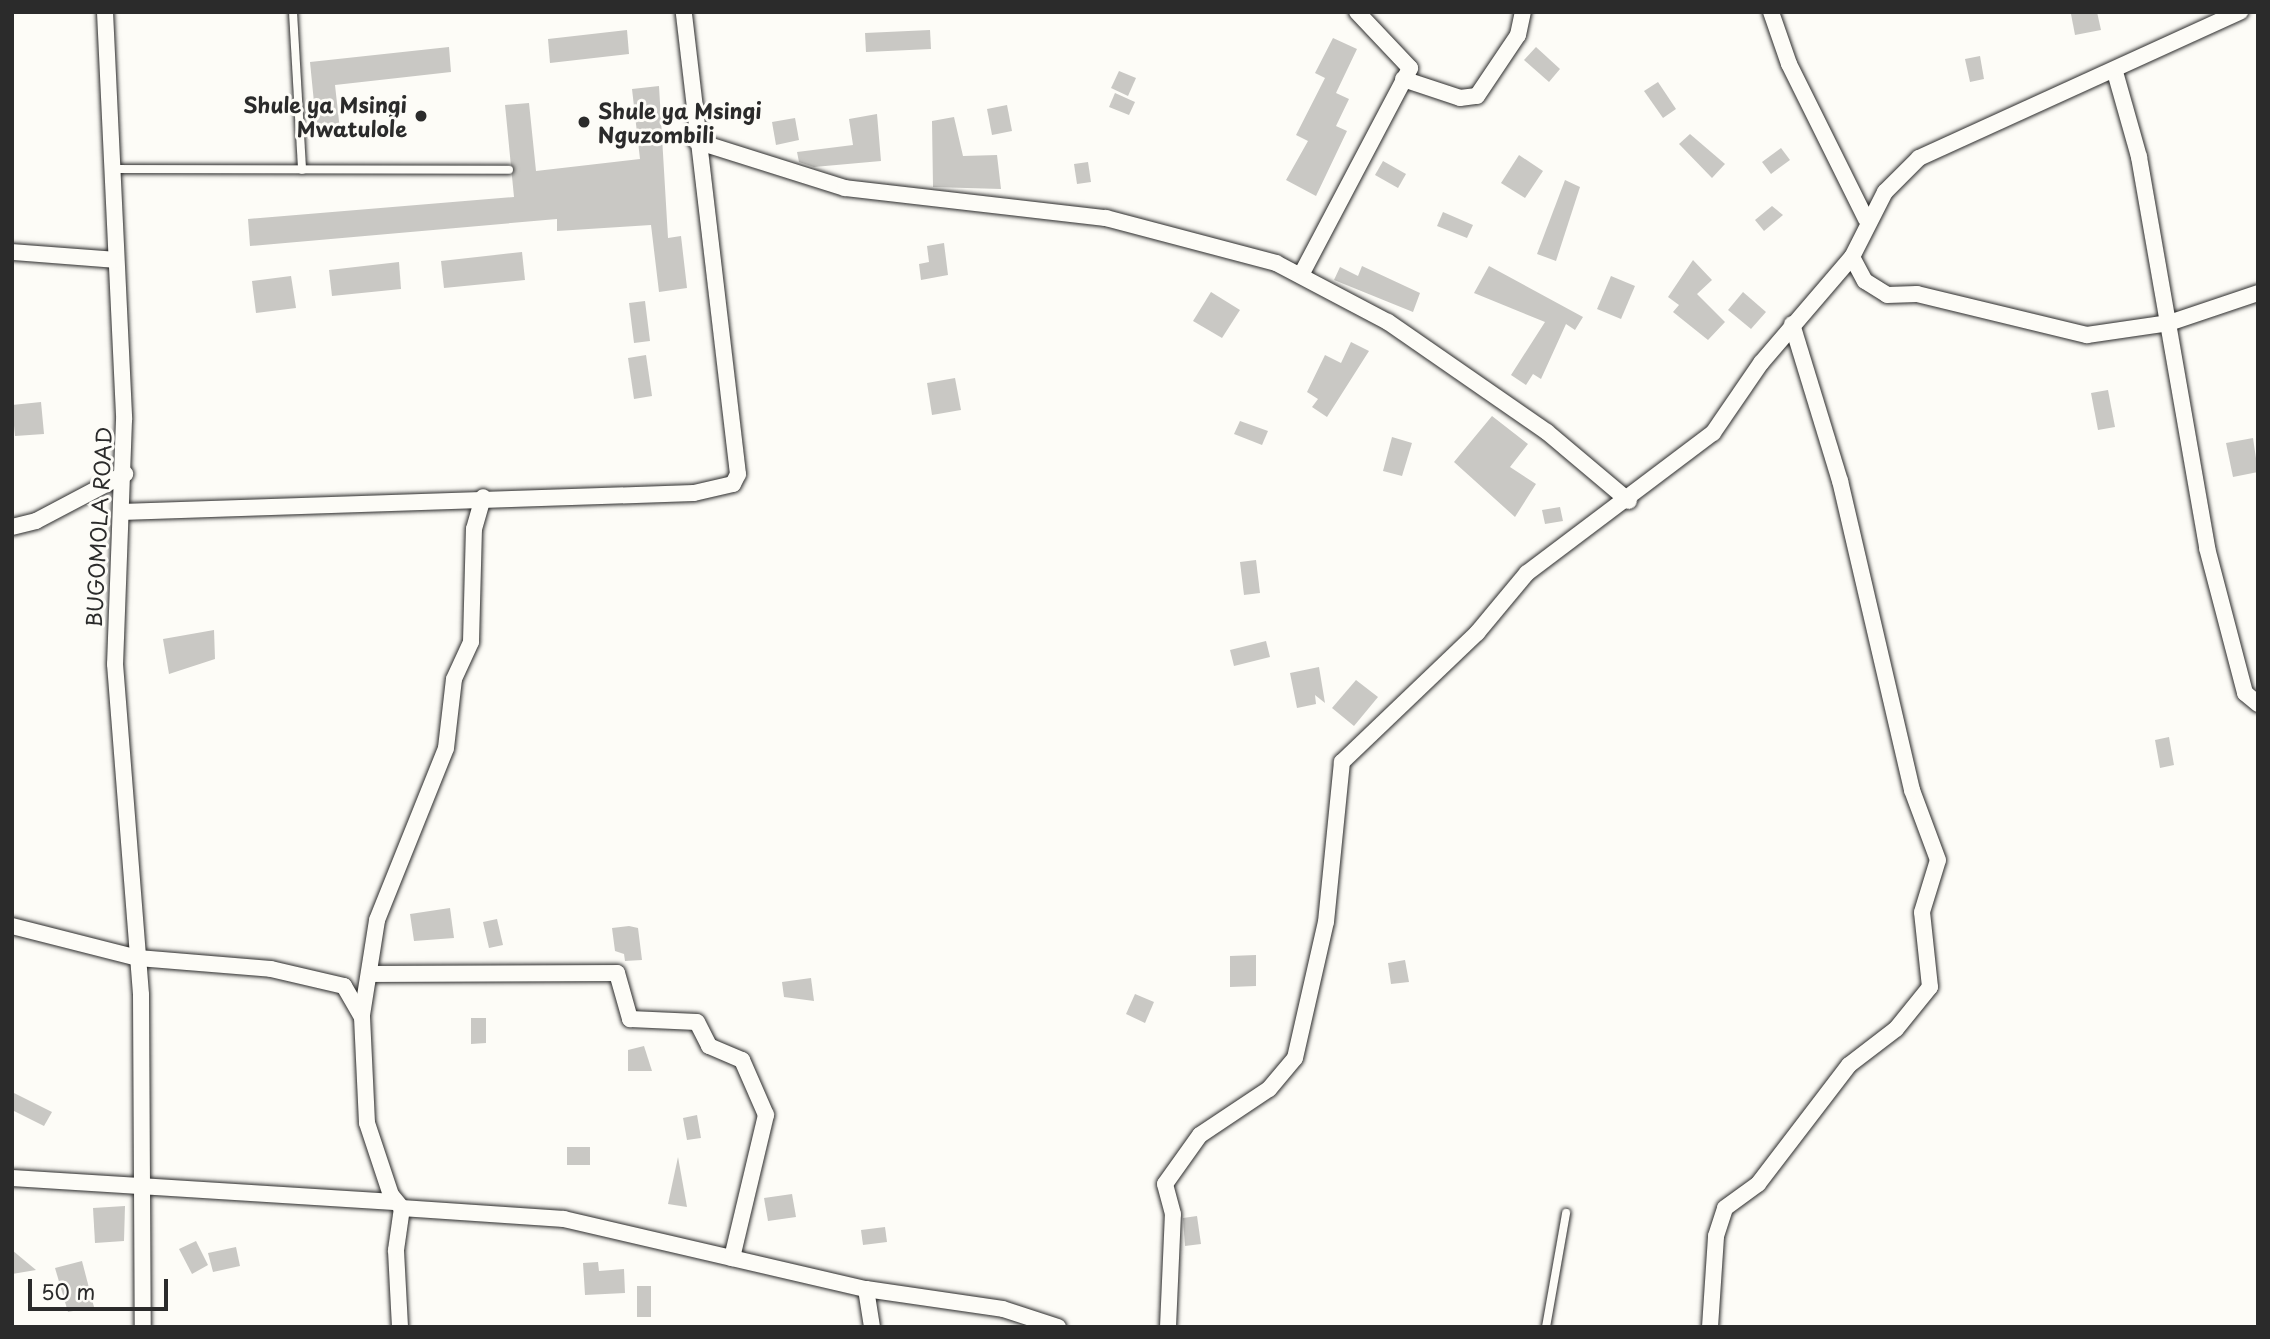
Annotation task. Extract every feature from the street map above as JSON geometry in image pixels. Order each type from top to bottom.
[{"type":"street","name":"BUGOMOLA ROAD","points":[[105,12],[125,474],[115,664],[138,958],[139,1187],[144,1327]]},
{"type":"street","points":[[121,512],[483,497],[694,493],[720,490],[736,480],[696,141],[684,12]]},
{"type":"street","points":[[1301,275],[1403,79],[1408,62],[1365,27],[1357,12]]},
{"type":"street","points":[[1403,79],[1460,98],[1478,96],[1518,35],[1523,12]]},
{"type":"street","points":[[1771,12],[1805,99],[1866,219]]},
{"type":"street","points":[[1168,1327],[1173,1214],[1165,1184],[1200,1135],[1269,1089],[1293,1064],[1326,922],[1342,762],[1477,633],[1527,573],[1629,501],[1720,426],[1792,324],[1852,257],[1866,219],[1919,159],[2115,72],[2240,12]]},
{"type":"street","points":[[2115,72],[2140,157],[2225,626],[2245,693],[2258,704]]},
{"type":"street","points":[[696,141],[865,192],[1148,225],[1301,275],[1388,322],[1548,432],[1629,501]]},
{"type":"street","points":[[12,252],[116,260]]},
{"type":"street","points":[[1852,257],[1865,281],[1887,295],[1917,294],[2087,335],[2169,323],[2258,293]]},
{"type":"street","points":[[1710,1327],[1716,1236],[1725,1208],[1758,1184],[1849,1065],[1896,1029],[1930,987],[1922,912],[1938,860],[1912,790],[1840,481],[1792,324]]},
{"type":"street","points":[[12,527],[36,522],[125,474]]},
{"type":"street","points":[[400,1327],[396,1250],[398,1205],[368,1123],[362,1017],[377,920],[450,729],[454,679],[472,636],[474,529],[483,497]]},
{"type":"street","points":[[12,926],[138,958],[271,969],[337,983],[355,998],[362,1017]]},
{"type":"street","points":[[369,974],[619,974],[630,1019],[696,1022],[709,1046],[744,1063],[766,1115],[732,1258]]},
{"type":"street","points":[[12,1178],[564,1219],[866,1289],[1003,1309],[1058,1327]]},
{"type":"street","points":[[866,1289],[872,1327]]},
{"type":"lane","points":[[293,12],[302,170]]},
{"type":"lane","points":[[111,169],[509,170]]},
{"type":"lane","points":[[1546,1327],[1566,1213]]},
{"type":"building","points":[[2097,12],[2101,30],[2075,35],[2071,14]]},
{"type":"building","points":[[627,30],[629,54],[550,63],[548,39]]},
{"type":"building","points":[[930,30],[931,49],[866,52],[865,33]]},
{"type":"building","points":[[1333,38],[1357,49],[1336,93],[1349,99],[1336,126],[1347,131],[1316,196],[1286,180],[1308,141],[1296,135],[1325,78],[1315,73]]},
{"type":"building","points":[[449,47],[451,72],[335,85],[340,130],[317,133],[310,62]]},
{"type":"building","points":[[1536,47],[1560,69],[1549,82],[1524,60]]},
{"type":"building","points":[[1980,56],[1984,79],[1970,82],[1965,59]]},
{"type":"building","points":[[1119,71],[1136,78],[1128,96],[1111,88]]},
{"type":"building","points":[[1658,82],[1676,109],[1663,118],[1644,91]]},
{"type":"building","points":[[659,86],[668,238],[681,236],[687,288],[659,292],[651,225],[557,231],[557,219],[250,246],[248,219],[514,197],[505,105],[529,103],[536,171],[640,159],[632,89]]},
{"type":"building","points":[[1115,93],[1135,102],[1129,115],[1109,107]]},
{"type":"building","points":[[1007,105],[1012,131],[992,135],[987,109]]},
{"type":"building","points":[[877,114],[881,161],[814,167],[799,162],[797,152],[853,145],[849,119]]},
{"type":"building","points":[[954,117],[963,156],[997,155],[1001,189],[933,187],[932,121]]},
{"type":"building","points":[[795,118],[799,140],[776,145],[772,122]]},
{"type":"building","points":[[1690,134],[1725,164],[1712,178],[1679,144]]},
{"type":"building","points":[[1781,148],[1790,160],[1771,174],[1762,162]]},
{"type":"building","points":[[1519,155],[1543,171],[1525,198],[1501,183]]},
{"type":"building","points":[[1383,161],[1406,174],[1398,188],[1375,175]]},
{"type":"building","points":[[1088,162],[1091,182],[1077,184],[1074,164]]},
{"type":"building","points":[[1565,180],[1580,187],[1556,261],[1537,254]]},
{"type":"building","points":[[1772,206],[1783,215],[1764,231],[1755,220]]},
{"type":"building","points":[[1443,212],[1473,225],[1467,238],[1437,226]]},
{"type":"building","points":[[944,243],[948,275],[921,280],[919,264],[929,262],[927,246]]},
{"type":"building","points":[[522,252],[525,280],[444,288],[441,261]]},
{"type":"building","points":[[1693,260],[1712,280],[1697,294],[1725,322],[1708,340],[1673,312],[1679,305],[1668,297]]},
{"type":"building","points":[[399,262],[401,289],[332,296],[329,270]]},
{"type":"building","points":[[1362,266],[1420,293],[1413,312],[1334,280],[1340,267],[1358,276]]},
{"type":"building","points":[[1489,266],[1583,317],[1575,330],[1566,324],[1541,379],[1533,374],[1526,385],[1511,375],[1545,322],[1474,293]]},
{"type":"building","points":[[291,276],[296,308],[256,313],[252,281]]},
{"type":"building","points":[[1611,276],[1635,286],[1621,319],[1597,309]]},
{"type":"building","points":[[1211,292],[1240,310],[1222,338],[1193,321]]},
{"type":"building","points":[[1743,292],[1766,312],[1751,329],[1728,310]]},
{"type":"building","points":[[645,301],[650,341],[634,343],[629,303]]},
{"type":"building","points":[[1351,342],[1369,351],[1327,417],[1312,407],[1318,399],[1307,392],[1325,355],[1341,363]]},
{"type":"building","points":[[646,355],[652,396],[634,399],[628,358]]},
{"type":"building","points":[[955,378],[961,410],[932,415],[927,383]]},
{"type":"building","points":[[2108,390],[2115,427],[2098,430],[2091,393]]},
{"type":"building","points":[[41,402],[44,434],[15,436],[12,405]]},
{"type":"building","points":[[1492,416],[1528,444],[1510,467],[1536,484],[1515,517],[1454,462]]},
{"type":"building","points":[[1240,421],[1268,431],[1262,445],[1234,434]]},
{"type":"building","points":[[1392,437],[1412,443],[1402,476],[1383,471]]},
{"type":"building","points":[[2253,438],[2258,472],[2233,477],[2226,443]]},
{"type":"building","points":[[1560,507],[1563,521],[1545,524],[1542,510]]},
{"type":"building","points":[[1256,560],[1260,593],[1244,595],[1240,562]]},
{"type":"building","points":[[214,630],[215,659],[169,674],[163,639]]},
{"type":"building","points":[[1266,641],[1270,657],[1234,666],[1230,650]]},
{"type":"building","points":[[1319,667],[1325,703],[1315,695],[1316,704],[1297,708],[1290,673]]},
{"type":"building","points":[[1356,680],[1378,697],[1354,726],[1332,708]]},
{"type":"building","points":[[2169,737],[2174,765],[2160,768],[2155,740]]},
{"type":"building","points":[[450,908],[454,938],[414,941],[410,914]]},
{"type":"building","points":[[497,919],[503,945],[489,948],[483,922]]},
{"type":"building","points":[[612,928],[638,928],[642,960],[625,961],[624,954],[615,951]]},
{"type":"building","points":[[1256,955],[1256,986],[1230,987],[1230,956]]},
{"type":"building","points":[[1405,960],[1409,982],[1391,984],[1388,963]]},
{"type":"building","points":[[811,978],[814,1001],[784,997],[782,982]]},
{"type":"building","points":[[1135,994],[1154,1002],[1145,1023],[1126,1014]]},
{"type":"building","points":[[471,1018],[486,1018],[486,1043],[471,1044]]},
{"type":"building","points":[[644,1046],[652,1071],[628,1071],[628,1050]]},
{"type":"building","points":[[12,1092],[52,1112],[44,1126],[12,1110]]},
{"type":"building","points":[[697,1115],[701,1138],[687,1140],[683,1118]]},
{"type":"building","points":[[567,1147],[590,1147],[590,1165],[567,1165]]},
{"type":"building","points":[[678,1157],[687,1207],[668,1204]]},
{"type":"building","points":[[792,1194],[796,1217],[768,1221],[764,1198]]},
{"type":"building","points":[[125,1206],[124,1241],[95,1243],[93,1208]]},
{"type":"building","points":[[1197,1216],[1201,1244],[1185,1246],[1183,1218]]},
{"type":"building","points":[[885,1227],[887,1242],[863,1245],[861,1230]]},
{"type":"building","points":[[196,1241],[208,1265],[192,1274],[179,1249]]},
{"type":"building","points":[[236,1247],[240,1266],[213,1272],[208,1253]]},
{"type":"building","points":[[12,1250],[36,1270],[12,1274]]},
{"type":"building","points":[[82,1261],[94,1307],[68,1312],[55,1268]]},
{"type":"building","points":[[598,1262],[599,1271],[624,1269],[625,1293],[585,1295],[583,1263]]},
{"type":"building","points":[[637,1286],[651,1286],[651,1317],[637,1317]]},
{"type":"place","name":"Shule ya Msingi Mwatulole","points":[[421,116]]},
{"type":"place","name":"Shule ya Msingi Nguzombili","points":[[584,122]]}]
